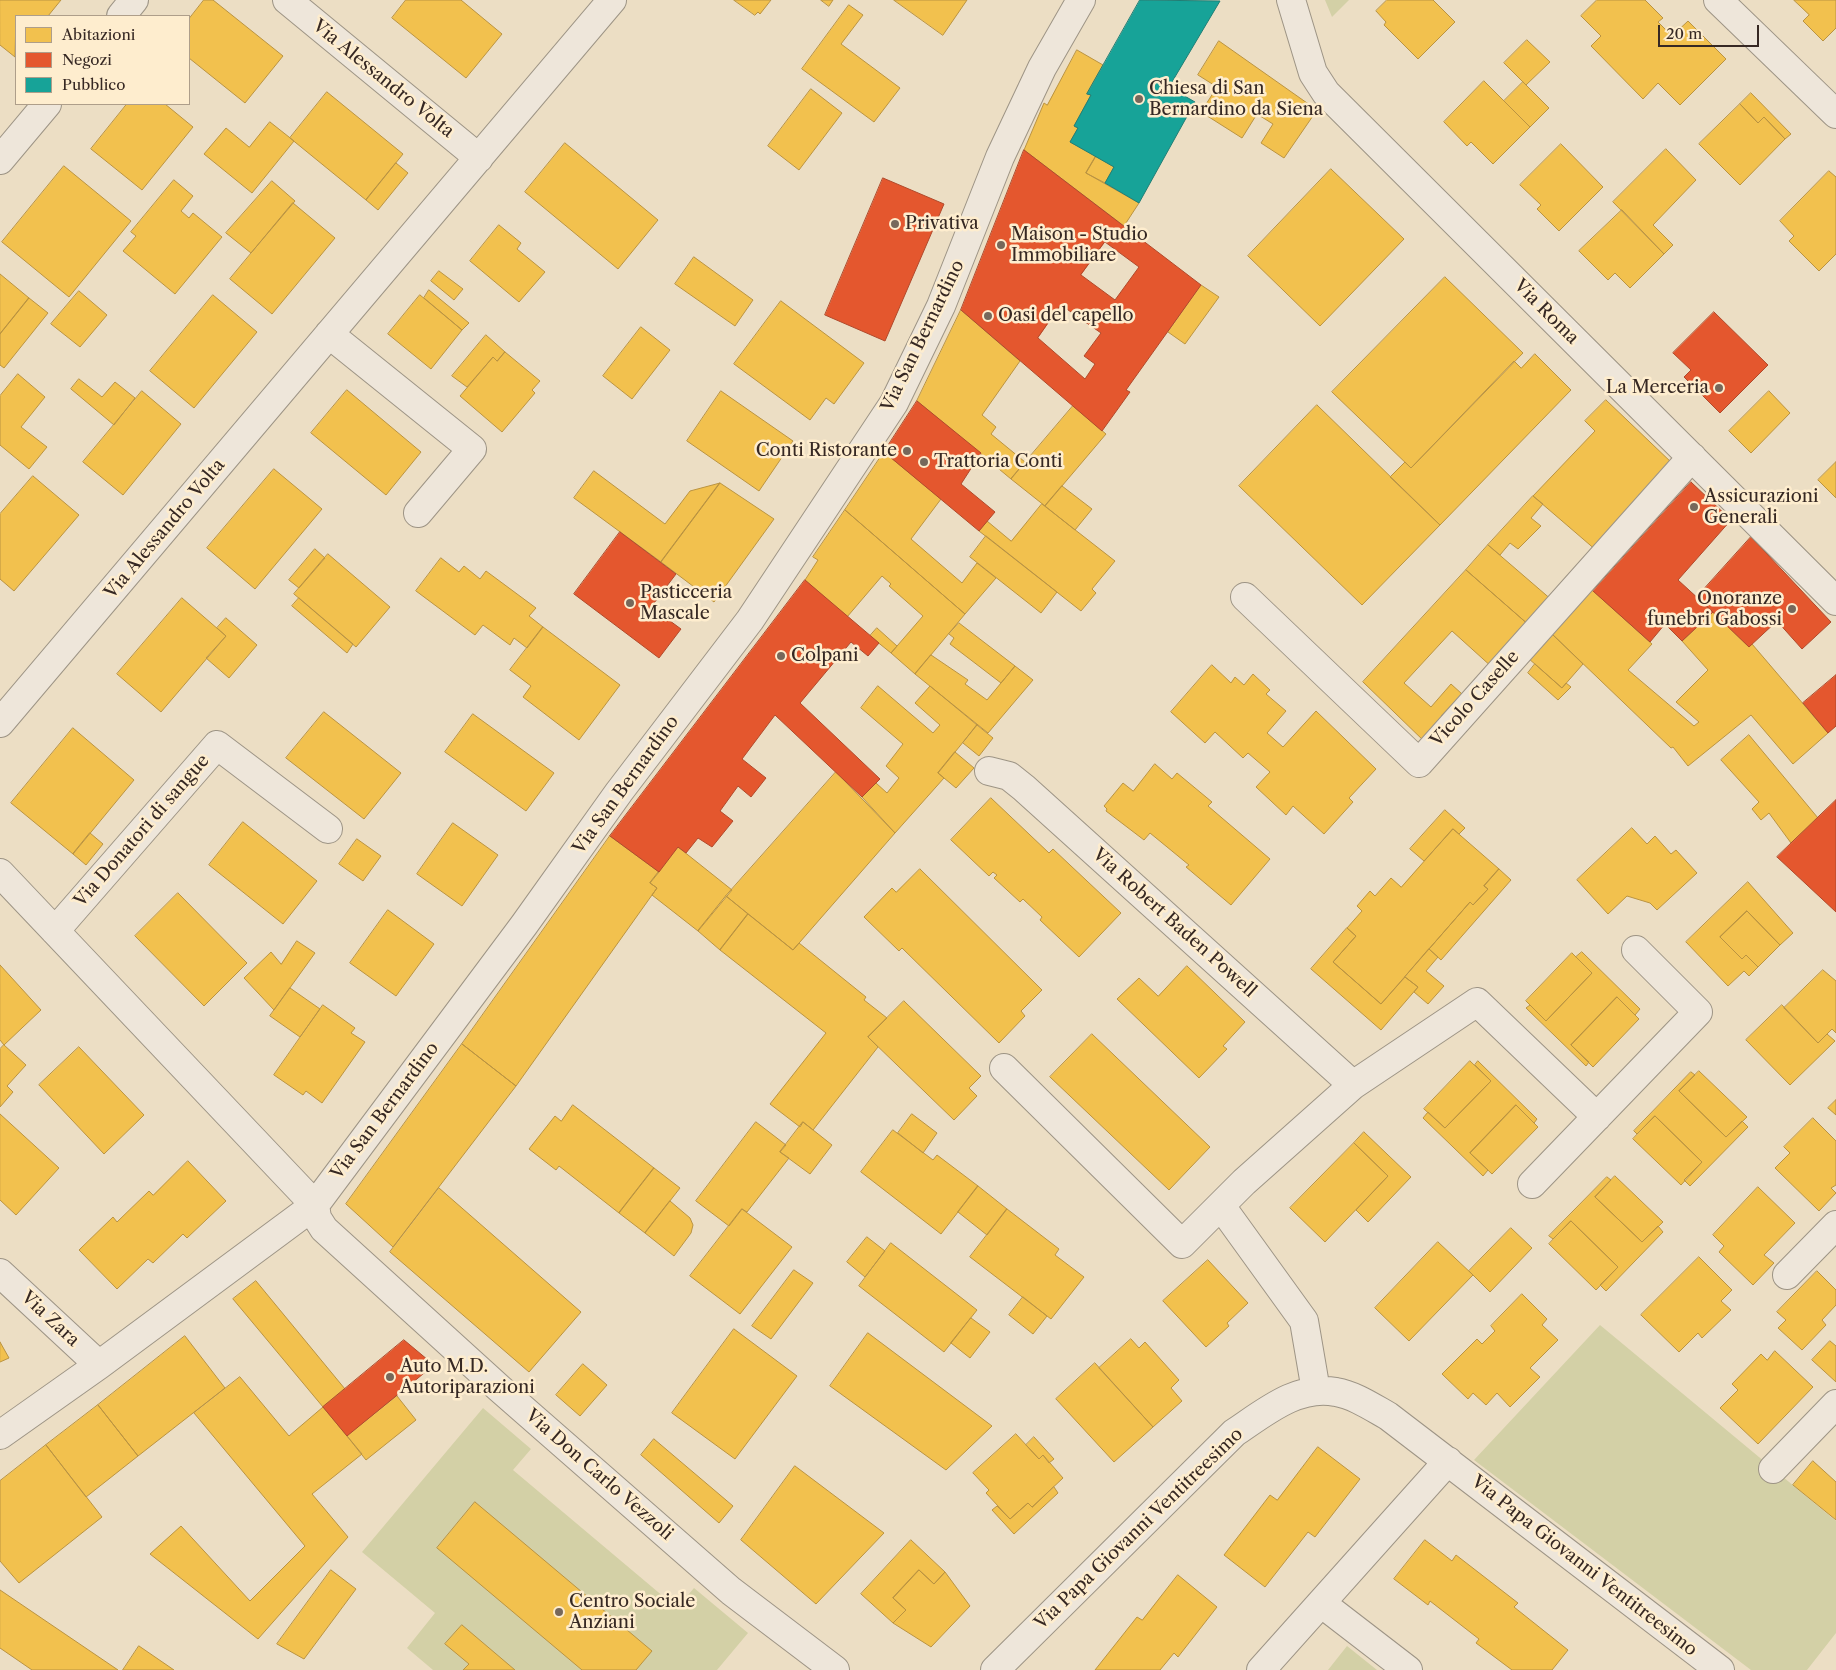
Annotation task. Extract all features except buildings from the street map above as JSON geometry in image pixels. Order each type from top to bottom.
[{"type":"street","points":[[122,15],[134,0]]},
{"type":"street","name":"Via Alessandro Volta","points":[[287,0],[479,158]]},
{"type":"street","name":"Via Alessandro Volta","points":[[0,723],[612,0]]},
{"type":"street","name":"Via San Bernardino","points":[[0,1435],[99,1365],[315,1205],[524,925],[619,792],[750,620],[894,403],[937,315],[1005,148],[1042,68],[1080,0]]},
{"type":"street","name":"Via Roma","points":[[1291,0],[1313,73],[1326,93],[1836,601]]},
{"type":"street","points":[[1718,0],[1836,114]]},
{"type":"street","points":[[0,160],[47,105]]},
{"type":"street","points":[[329,334],[472,449],[418,513]]},
{"type":"street","name":"Vicolo Caselle","points":[[1245,597],[1419,763],[1692,457]]},
{"type":"street","name":"Via Donatori di sangue","points":[[55,931],[217,745],[328,829]]},
{"type":"street","name":"Via Robert Baden Powell","points":[[989,771],[1009,776],[1024,788],[1353,1084]]},
{"type":"street","points":[[0,873],[315,1205]]},
{"type":"street","points":[[1532,1184],[1698,1012],[1636,950]]},
{"type":"street","points":[[1004,1068],[1182,1244],[1220,1206],[1353,1084],[1477,1002],[1597,1117]]},
{"type":"street","name":"Via Don Carlo Vezzoli","points":[[315,1205],[317,1218],[324,1229],[498,1388],[731,1591],[835,1670]]},
{"type":"street","points":[[1220,1206],[1304,1321],[1316,1391]]},
{"type":"street","points":[[1787,1275],[1836,1225]]},
{"type":"street","name":"Via Zara","points":[[0,1272],[99,1365]]},
{"type":"street","name":"Via Papa Giovanni Ventitreesimo","points":[[995,1670],[1234,1433],[1278,1404],[1299,1394],[1316,1391],[1334,1391],[1350,1396],[1388,1416],[1720,1670]]},
{"type":"street","points":[[1773,1469],[1836,1404]]},
{"type":"street","points":[[1261,1670],[1448,1461]]},
{"type":"street","points":[[1321,1603],[1408,1670]]},
{"type":"shaded area","points":[[1325,0],[1349,0],[1332,17]]},
{"type":"shaded area","points":[[1600,1325],[1836,1521],[1836,1633],[1807,1670],[1751,1670],[1474,1460]]},
{"type":"shaded area","points":[[483,1408],[531,1449],[513,1470],[677,1608],[694,1588],[748,1633],[717,1670],[433,1670],[407,1648],[435,1613],[362,1552]]},
{"type":"shaded area","points":[[1347,1646],[1377,1670],[1328,1670]]},
{"type":"place","name":"Chiesa di San Bernardino da Siena","points":[[1139,99]]},
{"type":"place","name":"Privativa","points":[[895,224]]},
{"type":"place","name":"Maison - Studio Immobiliare","points":[[1001,245]]},
{"type":"place","name":"Oasi del capello","points":[[988,316]]},
{"type":"place","name":"La Merceria","points":[[1719,388]]},
{"type":"place","name":"Conti Ristorante","points":[[907,451]]},
{"type":"place","name":"Trattoria Conti","points":[[924,462]]},
{"type":"place","name":"Assicurazioni Generali","points":[[1694,507]]},
{"type":"place","name":"Pasticceria Mascale","points":[[630,603]]},
{"type":"place","name":"Onoranze funebri Gabossi","points":[[1792,609]]},
{"type":"place","name":"Colpani","points":[[781,656]]},
{"type":"place","name":"Auto M.D. Autoriparazioni","points":[[390,1377]]},
{"type":"place","name":"Centro Sociale Anziani","points":[[559,1612]]}]
